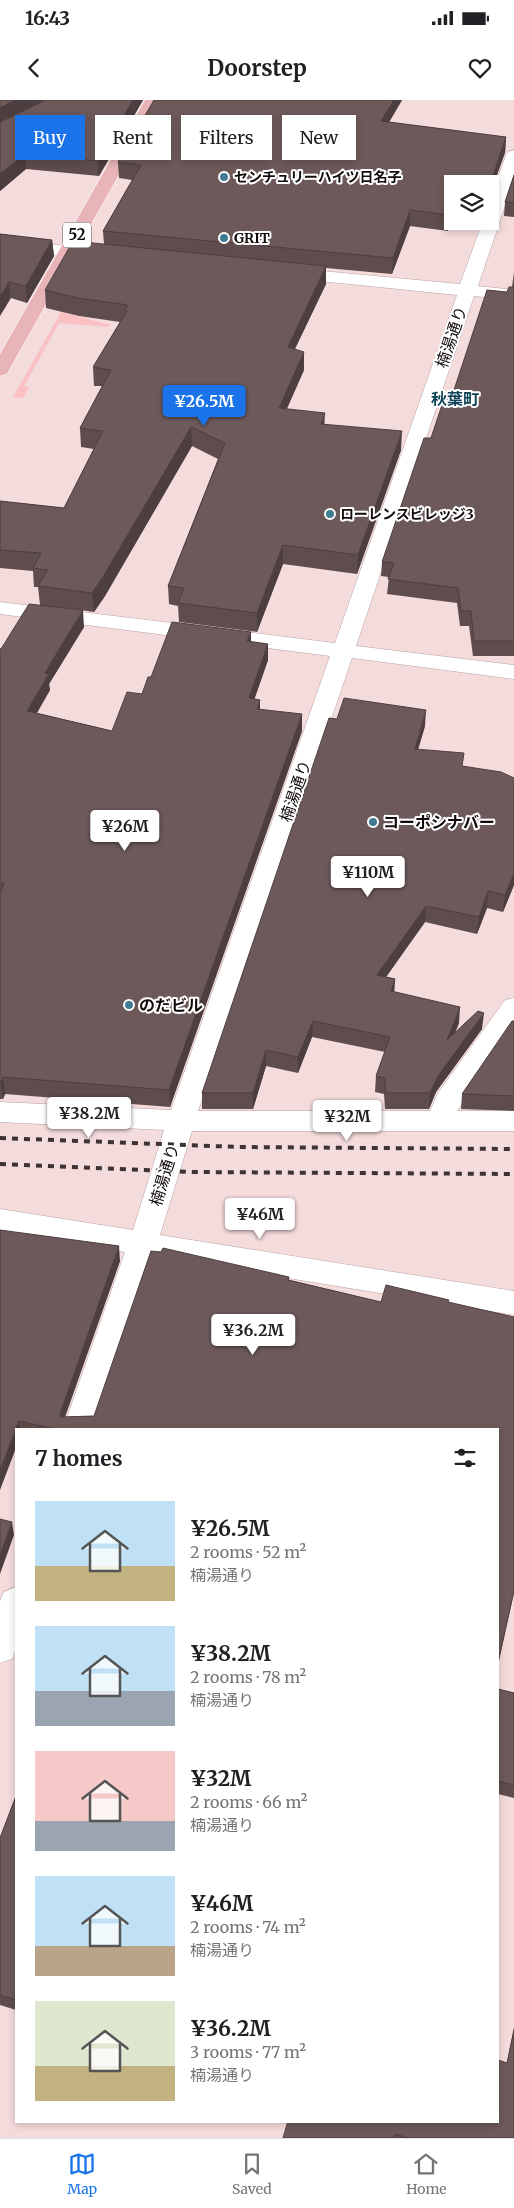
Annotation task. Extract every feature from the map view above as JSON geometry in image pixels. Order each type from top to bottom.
[{"type":"main road","name":"52","points":[[0,370],[153,100]]},
{"type":"street","name":"楠湯通り","points":[[78,1428],[143,1244],[181,1121],[514,155]]},
{"type":"street","points":[[0,244],[115,256]]},
{"type":"street","points":[[269,271],[514,295]]},
{"type":"street","points":[[0,608],[514,672]]},
{"type":"street","points":[[439,1121],[448,1100],[514,1007]]},
{"type":"street","points":[[0,1112],[181,1121],[514,1121]]},
{"type":"street","points":[[0,1220],[514,1302]]},
{"type":"street","points":[[0,1648],[15,1605]]},
{"type":"shaded area","points":[[61,312],[111,325],[108,327],[59,323],[24,386],[29,387],[23,398],[13,397]]},
{"type":"building","points":[[0,100],[15,100],[0,108]]},
{"type":"building","points":[[46,100],[133,100],[124,115],[95,115],[95,160],[98,161],[85,160],[85,115],[15,115],[15,160],[18,160],[0,174],[0,122]]},
{"type":"building","points":[[154,100],[394,100],[381,121],[506,137],[493,175],[444,175],[444,214],[410,210],[393,258],[103,231],[141,165],[118,162],[119,160],[171,160],[171,115],[145,115]]},
{"type":"building","points":[[514,175],[514,203],[505,202]]},
{"type":"building","points":[[0,234],[52,240],[26,286],[9,282],[0,297]]},
{"type":"building","points":[[73,241],[326,266],[288,347],[304,352],[279,408],[325,413],[321,424],[402,431],[358,555],[283,545],[257,613],[178,603],[184,588],[168,586],[225,443],[191,427],[92,593],[38,586],[48,570],[33,568],[41,553],[0,550],[0,501],[64,508],[103,431],[80,428],[111,370],[93,367],[127,311],[125,310],[128,305],[78,298],[45,290]]},
{"type":"building","points":[[509,287],[514,287],[514,641],[474,641],[471,611],[461,611],[458,588],[388,579],[394,563],[382,562],[424,438],[431,438],[445,396],[452,396],[487,290],[507,292]]},
{"type":"building","points":[[29,604],[83,610],[45,673],[49,674],[27,711],[112,731],[127,692],[142,694],[148,677],[151,677],[172,622],[251,632],[247,641],[268,644],[249,698],[260,700],[257,709],[302,714],[169,1090],[3,1077],[0,1083],[0,894],[4,883],[0,883],[0,649]]},
{"type":"building","points":[[344,698],[426,710],[415,749],[464,753],[462,766],[501,772],[514,778],[514,873],[505,895],[488,891],[479,917],[426,906],[377,975],[395,979],[391,991],[460,1007],[447,1040],[478,1011],[484,1013],[438,1076],[430,1093],[386,1093],[385,1078],[376,1076],[390,1037],[313,1021],[298,1057],[266,1050],[253,1093],[202,1093],[329,718],[337,719]]},
{"type":"building","points":[[512,1021],[514,1021],[514,1096],[462,1094]]},
{"type":"building","points":[[0,1230],[119,1246],[60,1414],[61,1417],[94,1416],[151,1251],[161,1252],[163,1248],[289,1277],[288,1280],[381,1302],[386,1285],[514,1317],[514,1590],[499,1658],[499,1428],[50,1428],[19,1421],[0,1470]]},
{"type":"building","points":[[0,1519],[12,1522],[0,1555]]},
{"type":"building","points":[[499,1689],[514,1693],[514,1785],[499,1781]]},
{"type":"building","points":[[15,1799],[15,2000],[0,1995],[0,1838]]},
{"type":"building","points":[[514,2030],[514,2138],[408,2138],[395,2134],[394,2138],[283,2138],[287,2123],[499,2123],[499,2060],[507,2063]]},
{"type":"railway","points":[[0,1138],[239,1147],[514,1149]]},
{"type":"railway","points":[[0,1164],[193,1172],[514,1174]]},
{"type":"place","name":"センチュリーハイツ日名子","points":[[224,177]]},
{"type":"place","name":"GRIT","points":[[224,238]]},
{"type":"place","name":"ローレンスビレッジ3","points":[[330,514]]},
{"type":"place","name":"コーポシナバー","points":[[373,822]]},
{"type":"place","name":"のだビル","points":[[129,1005]]},
{"type":"district","name":"秋葉町","points":[[455,399]]}]
